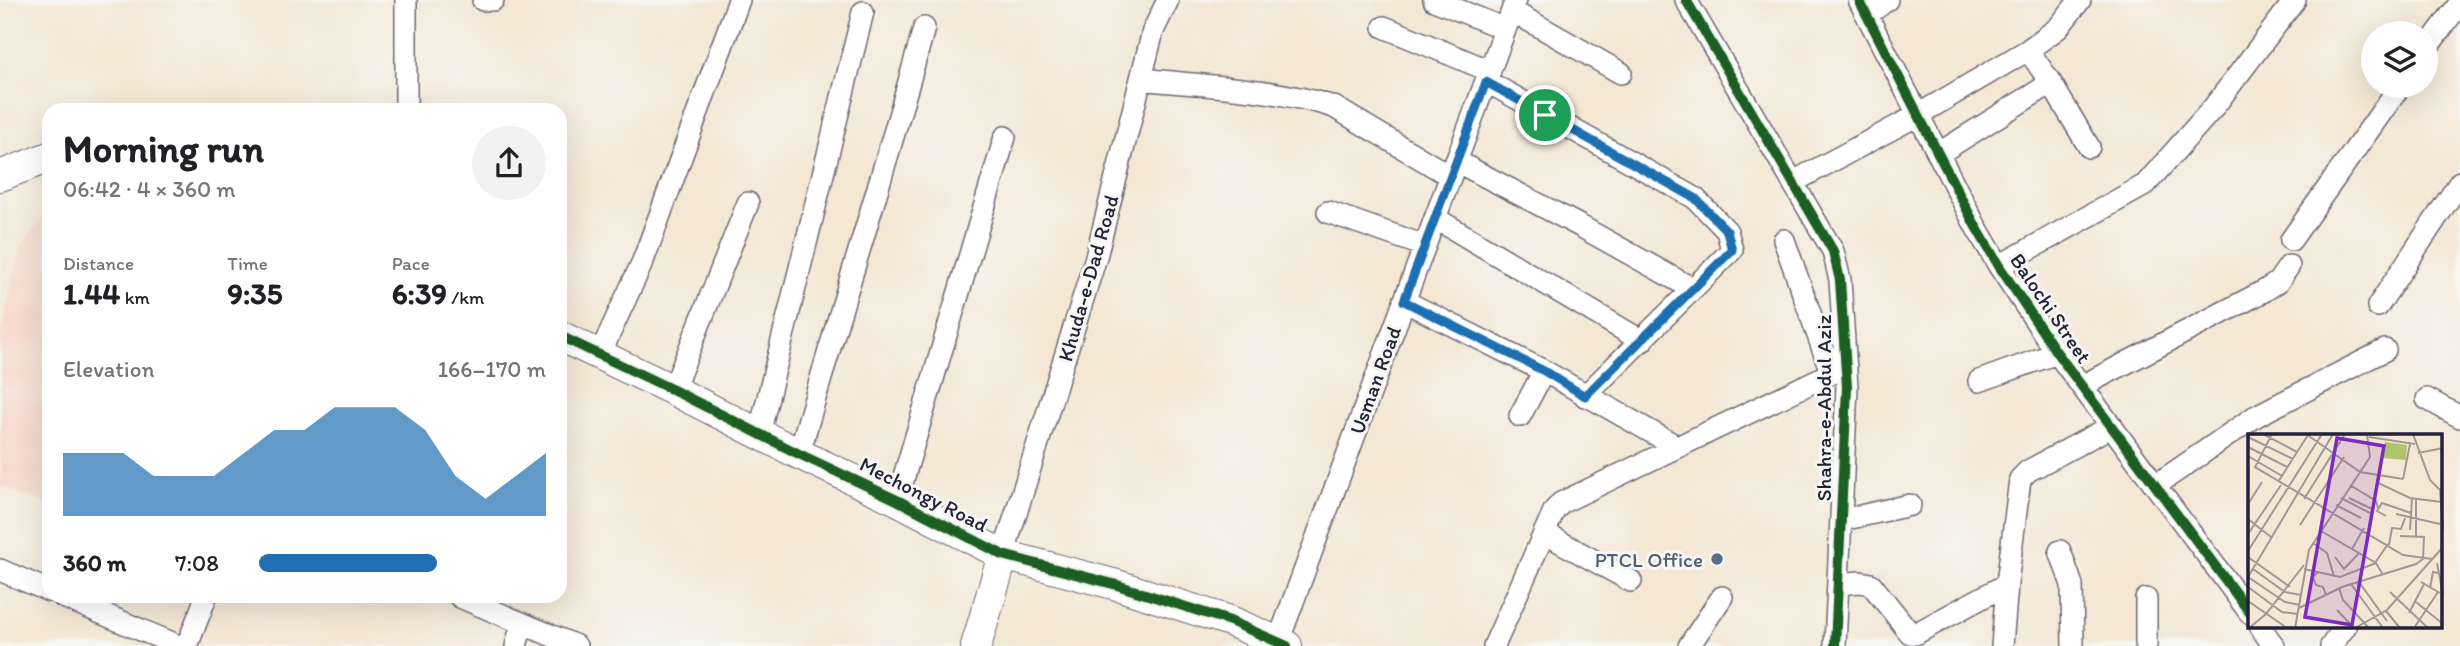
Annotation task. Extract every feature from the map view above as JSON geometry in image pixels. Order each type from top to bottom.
[{"type":"street","points":[[405,103],[406,0]]},
{"type":"street","points":[[483,0],[493,0]]},
{"type":"street","points":[[599,356],[643,261],[739,0]]},
{"type":"street","name":"Khuda-e-Dad Road","points":[[1003,555],[1096,257],[1153,31],[1168,0]]},
{"type":"street","points":[[1434,0],[1511,13],[1620,73]]},
{"type":"street","name":"Shahra-e-Abdul Aziz","points":[[1686,0],[1833,251],[1840,280],[1842,520],[1835,646]]},
{"type":"street","points":[[1863,7],[1887,0]]},
{"type":"street","points":[[1793,182],[1918,115],[2028,50],[2058,28],[2080,0]]},
{"type":"street","points":[[1999,266],[2145,185],[2213,108],[2295,0]]},
{"type":"street","points":[[2438,33],[2460,3]]},
{"type":"street","name":"Balochi Street","points":[[1863,7],[1999,266],[2057,353],[2248,611]]},
{"type":"street","points":[[759,434],[863,12]]},
{"type":"street","name":"Usman Road","points":[[1282,644],[1404,301],[1511,13]]},
{"type":"street","points":[[1384,27],[1488,76],[1695,198],[1727,231],[1732,250],[1585,396]]},
{"type":"street","points":[[799,454],[924,28]]},
{"type":"street","points":[[2028,50],[2089,147]]},
{"type":"street","points":[[1141,79],[1288,96],[1334,107],[1453,169],[1580,226],[1693,289]]},
{"type":"street","points":[[1938,154],[2051,83]]},
{"type":"street","points":[[2291,240],[2392,98]]},
{"type":"street","points":[[897,500],[1005,137]]},
{"type":"street","points":[[0,176],[42,160]]},
{"type":"street","points":[[2378,306],[2460,182]]},
{"type":"street","points":[[673,390],[748,202]]},
{"type":"street","points":[[1328,212],[1425,246]]},
{"type":"street","points":[[1435,218],[1642,341]]},
{"type":"street","points":[[1494,646],[1554,511],[1561,503],[1839,369],[1784,240]]},
{"type":"street","points":[[2082,386],[2264,291],[2278,282],[2289,266]]},
{"type":"street","points":[[1404,301],[1544,371],[1676,446]]},
{"type":"street","name":"Mechongy Road","points":[[567,340],[897,500],[1003,555],[1117,585],[1230,621],[1282,644]]},
{"type":"street","points":[[2156,485],[2256,416],[2385,350]]},
{"type":"street","points":[[1979,381],[2057,353]]},
{"type":"street","points":[[1520,416],[1544,371]]},
{"type":"street","points":[[2427,399],[2460,417]]},
{"type":"street","points":[[2002,646],[2020,479],[2028,471],[2112,426]]},
{"type":"street","points":[[1842,520],[1910,505]]},
{"type":"street","points":[[1544,533],[1631,581]]},
{"type":"street","points":[[2060,551],[2072,585],[2073,646]]},
{"type":"street","points":[[976,646],[1003,555]]},
{"type":"street","points":[[0,570],[42,588]]},
{"type":"street","points":[[1838,584],[1871,584],[1910,633],[1915,634],[2007,584]]},
{"type":"street","points":[[1689,646],[1722,597]]},
{"type":"street","points":[[2146,599],[2146,646]]},
{"type":"street","points":[[77,603],[179,646]]},
{"type":"street","points":[[187,646],[204,603]]},
{"type":"street","points":[[474,603],[576,646]]},
{"type":"street","points":[[516,646],[522,623]]},
{"type":"street","points":[[2261,628],[2274,646]]},
{"type":"street","points":[[2331,646],[2344,628]]},
{"type":"shaded area","points":[[42,216],[42,501],[0,486],[0,335],[21,248]]},
{"type":"cycle path","points":[[1686,0],[1833,251],[1840,280],[1847,387],[1835,646]]},
{"type":"cycle path","points":[[1859,0],[1975,225],[1999,266],[2057,353],[2248,610]]},
{"type":"cycle path","points":[[567,339],[897,500],[1003,555],[1117,585],[1230,621],[1287,646]]},
{"type":"place","name":"PTCL Office","points":[[1717,559]]},
{"type":"route","points":[[1486,82],[1545,115],[1638,164],[1653,176],[1695,198],[1727,231],[1732,250],[1585,396],[1544,371],[1404,301],[1486,82]]}]
